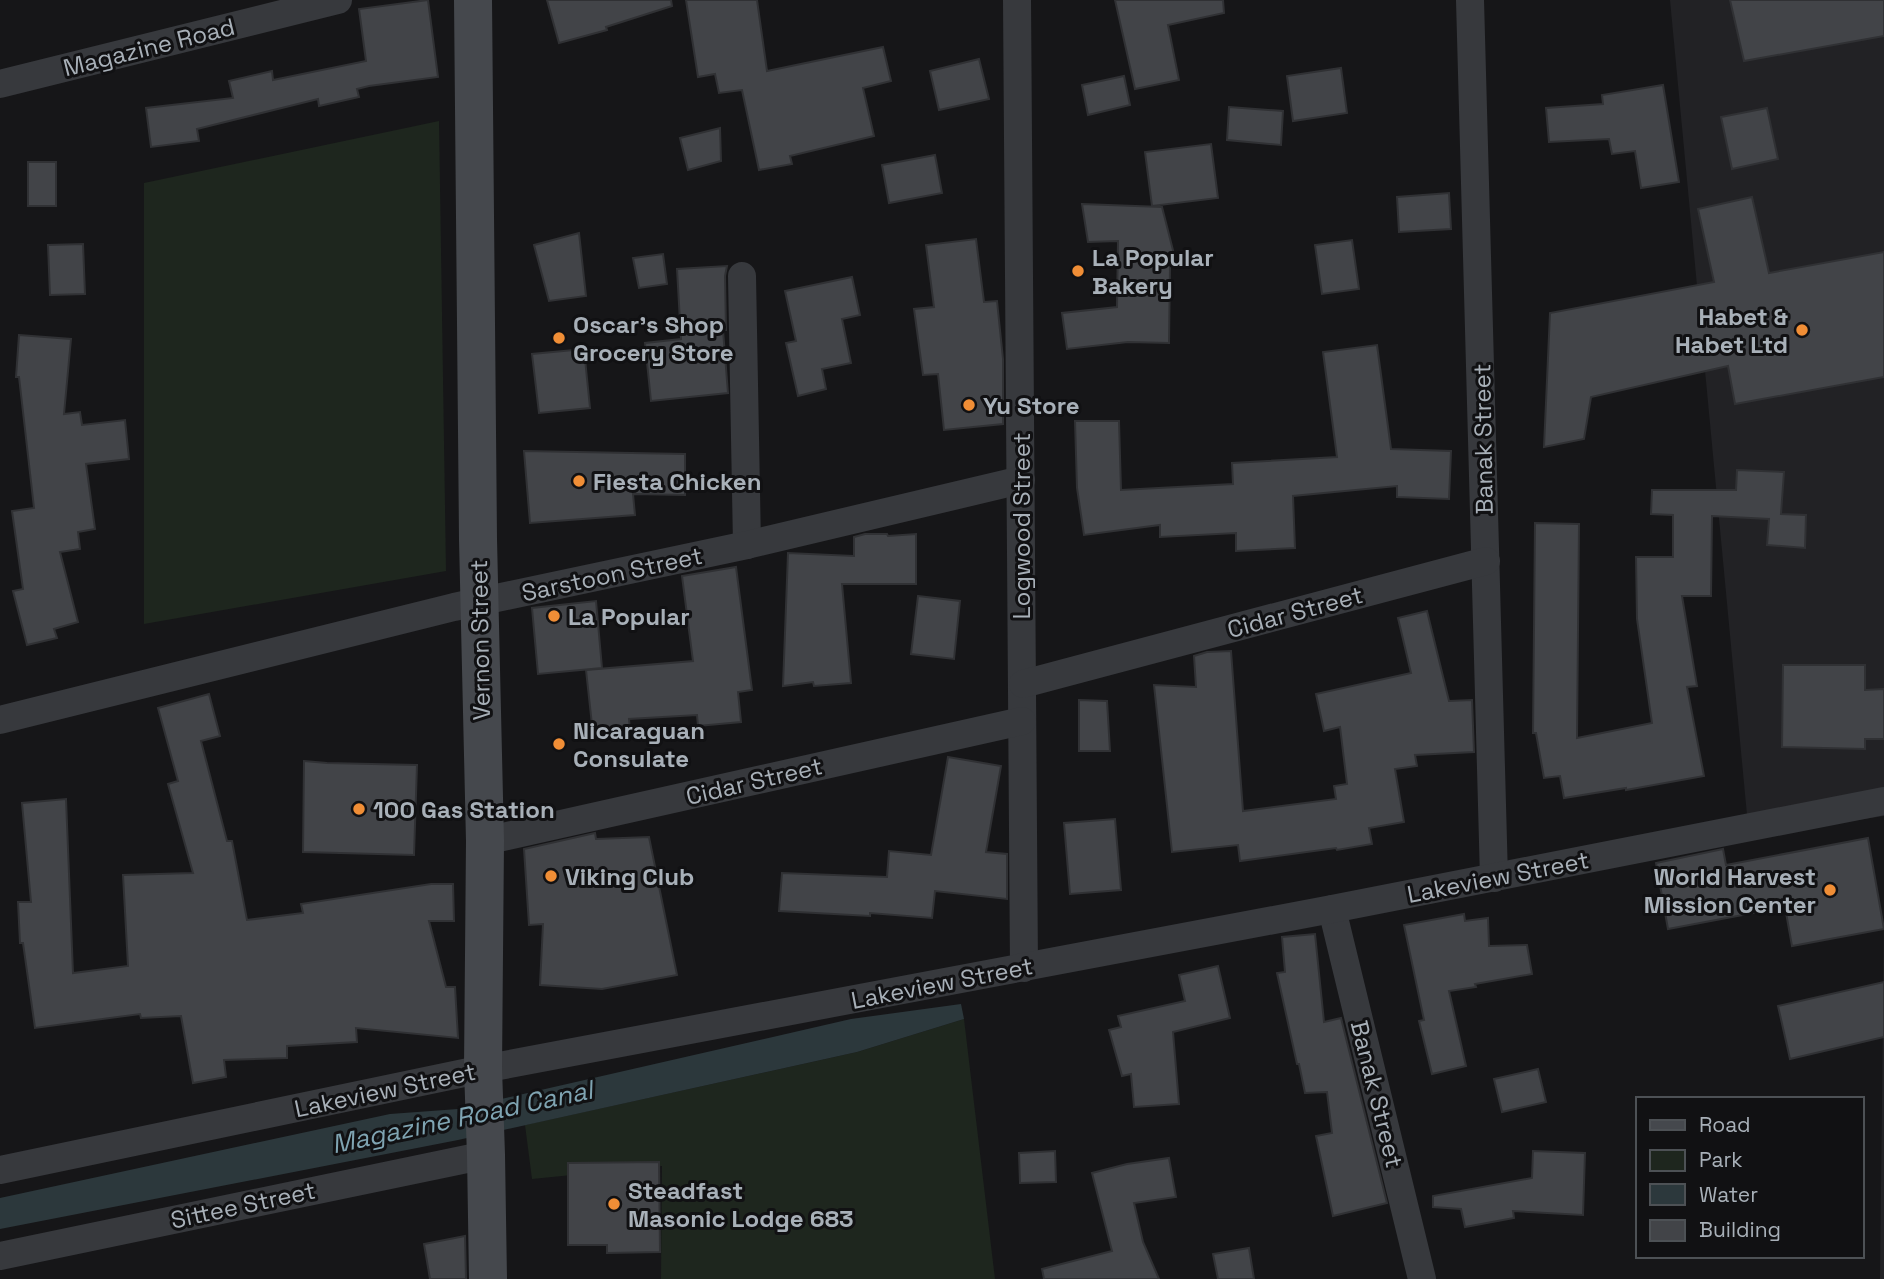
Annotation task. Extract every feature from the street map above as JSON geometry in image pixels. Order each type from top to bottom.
[{"type":"main road","name":"Vernon Street","points":[[472,0],[479,602],[485,841],[483,1083],[488,1279]]},
{"type":"street","name":"Magazine Road","points":[[0,84],[338,0]]},
{"type":"street","name":"Logwood Street","points":[[1017,0],[1024,968]]},
{"type":"street","name":"Banak Street","points":[[1470,0],[1494,878]]},
{"type":"street","points":[[742,276],[747,545]]},
{"type":"street","name":"Sarstoon Street","points":[[0,720],[454,607],[747,545],[1021,481]]},
{"type":"street","name":"Cidar Street","points":[[1023,684],[1486,561]]},
{"type":"street","name":"Cidar Street","points":[[485,841],[1022,721]]},
{"type":"street","name":"Lakeview Street","points":[[0,1170],[483,1083],[1024,968],[1884,801]]},
{"type":"street","name":"Banak Street","points":[[1332,909],[1422,1279]]},
{"type":"street","name":"Sittee Street","points":[[0,1256],[486,1147]]},
{"type":"shaded area","points":[[1670,0],[1884,0],[1884,816],[1749,836]]},
{"type":"shaded area","points":[[1884,921],[1884,1279],[1880,1279]]},
{"type":"green space","points":[[439,121],[446,571],[144,624],[144,183]]},
{"type":"green space","points":[[964,1019],[995,1279],[661,1279],[662,1166],[532,1179],[525,1125],[857,1052]]},
{"type":"water","name":"Magazine Road Canal","points":[[961,1004],[964,1019],[857,1052],[458,1140],[0,1229],[0,1198],[390,1114],[458,1109],[851,1019]]},
{"type":"building","points":[[428,0],[438,77],[369,86],[357,89],[359,97],[319,106],[318,99],[197,129],[199,141],[151,147],[146,108],[233,98],[229,81],[272,71],[273,80],[366,61],[359,9]]},
{"type":"building","points":[[547,0],[671,0],[672,6],[606,27],[607,30],[559,43]]},
{"type":"building","points":[[686,0],[757,0],[767,71],[883,47],[891,81],[863,88],[874,136],[790,156],[792,164],[759,170],[742,90],[719,93],[715,74],[698,77]]},
{"type":"building","points":[[1115,0],[1223,0],[1224,13],[1168,25],[1179,80],[1135,89]]},
{"type":"building","points":[[1730,0],[1884,0],[1884,36],[1744,61]]},
{"type":"building","points":[[979,59],[989,99],[939,110],[930,71]]},
{"type":"building","points":[[1341,68],[1347,113],[1293,121],[1287,76]]},
{"type":"building","points":[[1124,76],[1130,105],[1088,115],[1082,85]]},
{"type":"building","points":[[1663,85],[1679,182],[1641,188],[1635,151],[1612,154],[1609,139],[1549,142],[1546,108],[1603,104],[1602,95]]},
{"type":"building","points":[[1229,107],[1283,111],[1281,145],[1227,140]]},
{"type":"building","points":[[1767,108],[1778,159],[1732,169],[1721,117]]},
{"type":"building","points":[[720,128],[721,161],[688,170],[680,138]]},
{"type":"building","points":[[1211,144],[1218,198],[1152,206],[1145,152]]},
{"type":"building","points":[[935,155],[942,193],[889,203],[882,165]]},
{"type":"building","points":[[28,162],[56,162],[56,206],[28,206]]},
{"type":"building","points":[[1449,193],[1451,229],[1399,232],[1397,197]]},
{"type":"building","points":[[1752,197],[1769,273],[1884,252],[1884,377],[1735,404],[1728,366],[1591,397],[1584,439],[1544,447],[1550,313],[1714,282],[1698,209]]},
{"type":"building","points":[[1082,204],[1162,207],[1177,266],[1170,267],[1169,343],[1128,342],[1067,349],[1062,313],[1117,307],[1118,241],[1088,242]]},
{"type":"building","points":[[579,233],[586,296],[549,301],[534,245]]},
{"type":"building","points":[[976,239],[984,302],[997,301],[1003,359],[1003,424],[944,430],[938,374],[923,375],[914,309],[934,307],[926,245]]},
{"type":"building","points":[[1352,240],[1359,289],[1322,294],[1315,245]]},
{"type":"building","points":[[83,244],[85,294],[50,295],[48,245]]},
{"type":"building","points":[[663,254],[667,284],[639,288],[633,258]]},
{"type":"building","points":[[727,266],[726,330],[723,330],[728,393],[651,401],[645,343],[681,339],[677,269]]},
{"type":"building","points":[[852,277],[860,315],[842,319],[851,363],[822,369],[826,389],[798,396],[786,343],[796,341],[785,291]]},
{"type":"building","points":[[19,335],[71,339],[64,414],[80,412],[82,425],[125,420],[129,459],[86,464],[95,529],[78,532],[80,549],[60,552],[78,622],[54,629],[57,638],[27,645],[13,591],[23,589],[12,511],[34,508],[19,377],[16,377]]},
{"type":"building","points":[[1377,345],[1391,449],[1451,451],[1449,499],[1397,497],[1397,486],[1293,496],[1295,548],[1236,551],[1236,533],[1160,537],[1160,525],[1084,535],[1077,488],[1075,421],[1119,421],[1121,490],[1233,484],[1232,463],[1337,457],[1323,352]]},
{"type":"building","points":[[584,349],[590,408],[539,413],[532,354]]},
{"type":"building","name":"Fiesta Chicken","points":[[524,451],[685,454],[685,495],[633,494],[635,515],[530,523]]},
{"type":"building","points":[[1737,470],[1784,472],[1781,514],[1806,515],[1805,548],[1767,545],[1769,519],[1712,516],[1711,596],[1682,596],[1697,686],[1687,687],[1704,776],[1564,798],[1560,776],[1544,778],[1536,733],[1533,733],[1535,523],[1579,524],[1577,738],[1652,723],[1637,619],[1636,557],[1673,557],[1673,515],[1651,514],[1652,490],[1736,490]]},
{"type":"building","points":[[865,534],[916,534],[916,584],[842,584],[851,683],[814,686],[813,682],[783,686],[788,553],[854,556],[854,537]]},
{"type":"building","points":[[736,567],[752,690],[738,692],[741,722],[698,726],[697,715],[629,719],[630,730],[593,734],[586,670],[693,661],[682,576]]},
{"type":"building","points":[[918,596],[960,601],[954,659],[911,654]]},
{"type":"building","points":[[596,601],[602,668],[538,674],[532,608]]},
{"type":"building","points":[[1427,611],[1449,701],[1472,700],[1474,752],[1415,755],[1417,766],[1395,769],[1404,822],[1369,828],[1372,844],[1337,850],[1240,861],[1238,845],[1172,852],[1154,685],[1196,687],[1194,656],[1207,652],[1231,651],[1243,811],[1336,799],[1334,786],[1347,784],[1340,727],[1324,731],[1316,694],[1411,673],[1398,618]]},
{"type":"building","points":[[1783,665],[1865,665],[1865,690],[1884,689],[1884,739],[1865,739],[1865,749],[1782,747]]},
{"type":"building","points":[[209,694],[220,736],[201,741],[227,841],[232,841],[247,920],[303,913],[301,904],[431,884],[453,884],[454,921],[429,921],[446,987],[455,987],[458,1038],[356,1028],[357,1042],[287,1046],[287,1058],[224,1060],[226,1077],[193,1083],[181,1016],[141,1018],[140,1014],[35,1028],[23,943],[20,943],[18,902],[31,902],[22,803],[66,799],[73,973],[128,966],[123,875],[193,873],[168,784],[178,781],[158,708]]},
{"type":"building","points":[[1079,700],[1107,701],[1110,751],[1079,751]]},
{"type":"building","points":[[948,757],[1001,766],[986,852],[1007,854],[1007,899],[935,891],[932,918],[870,913],[870,916],[779,911],[782,873],[887,877],[889,851],[931,855]]},
{"type":"building","name":"100 Gas Station","points":[[304,761],[417,765],[414,855],[303,852]]},
{"type":"building","points":[[1115,819],[1121,890],[1070,894],[1064,823]]},
{"type":"building","points":[[595,833],[596,839],[649,837],[677,975],[602,989],[540,985],[543,924],[529,925],[524,849]]},
{"type":"building","points":[[1868,838],[1884,929],[1792,946],[1785,907],[1668,929],[1656,863],[1723,849],[1726,865]]},
{"type":"building","points":[[1464,914],[1465,921],[1488,918],[1489,946],[1527,945],[1532,974],[1449,991],[1466,1066],[1432,1074],[1419,1021],[1424,1020],[1404,925]]},
{"type":"building","points":[[1315,934],[1324,1022],[1341,1018],[1387,1203],[1333,1216],[1316,1136],[1332,1133],[1327,1092],[1305,1093],[1277,973],[1285,972],[1282,937]]},
{"type":"building","points":[[1218,966],[1230,1018],[1173,1032],[1179,1104],[1134,1107],[1131,1074],[1122,1076],[1109,1030],[1121,1027],[1118,1016],[1185,1001],[1179,975]]},
{"type":"building","points":[[1884,982],[1884,1037],[1790,1059],[1778,1006]]},
{"type":"building","points":[[1538,1069],[1546,1102],[1502,1112],[1494,1079]]},
{"type":"building","points":[[1055,1151],[1056,1182],[1020,1183],[1019,1153]]},
{"type":"building","points":[[1533,1151],[1585,1153],[1583,1215],[1513,1211],[1514,1218],[1465,1227],[1461,1209],[1433,1207],[1433,1196],[1532,1178]]},
{"type":"building","points":[[1169,1158],[1176,1197],[1134,1203],[1143,1242],[1159,1279],[1044,1279],[1042,1269],[1112,1251],[1092,1173],[1127,1164]]},
{"type":"building","name":"Steadfast Masonic Lodge 683","points":[[659,1162],[660,1252],[607,1253],[607,1245],[568,1245],[568,1163]]},
{"type":"building","points":[[465,1236],[466,1279],[430,1279],[424,1244]]},
{"type":"building","points":[[1249,1248],[1254,1279],[1218,1279],[1213,1254]]},
{"type":"place","name":"La Popular Bakery","points":[[1078,271]]},
{"type":"place","name":"Habet & Habet Ltd","points":[[1802,330]]},
{"type":"place","name":"Oscar's Shop Grocery Store","points":[[559,338]]},
{"type":"place","name":"Yu Store","points":[[969,405]]},
{"type":"place","name":"Fiesta Chicken","points":[[579,481]]},
{"type":"place","name":"La Popular","points":[[554,616]]},
{"type":"place","name":"Nicaraguan Consulate","points":[[559,744]]},
{"type":"place","name":"100 Gas Station","points":[[359,809]]},
{"type":"place","name":"Viking Club","points":[[551,876]]},
{"type":"place","name":"World Harvest Mission Center","points":[[1830,890]]},
{"type":"place","name":"Steadfast Masonic Lodge 683","points":[[614,1204]]}]
